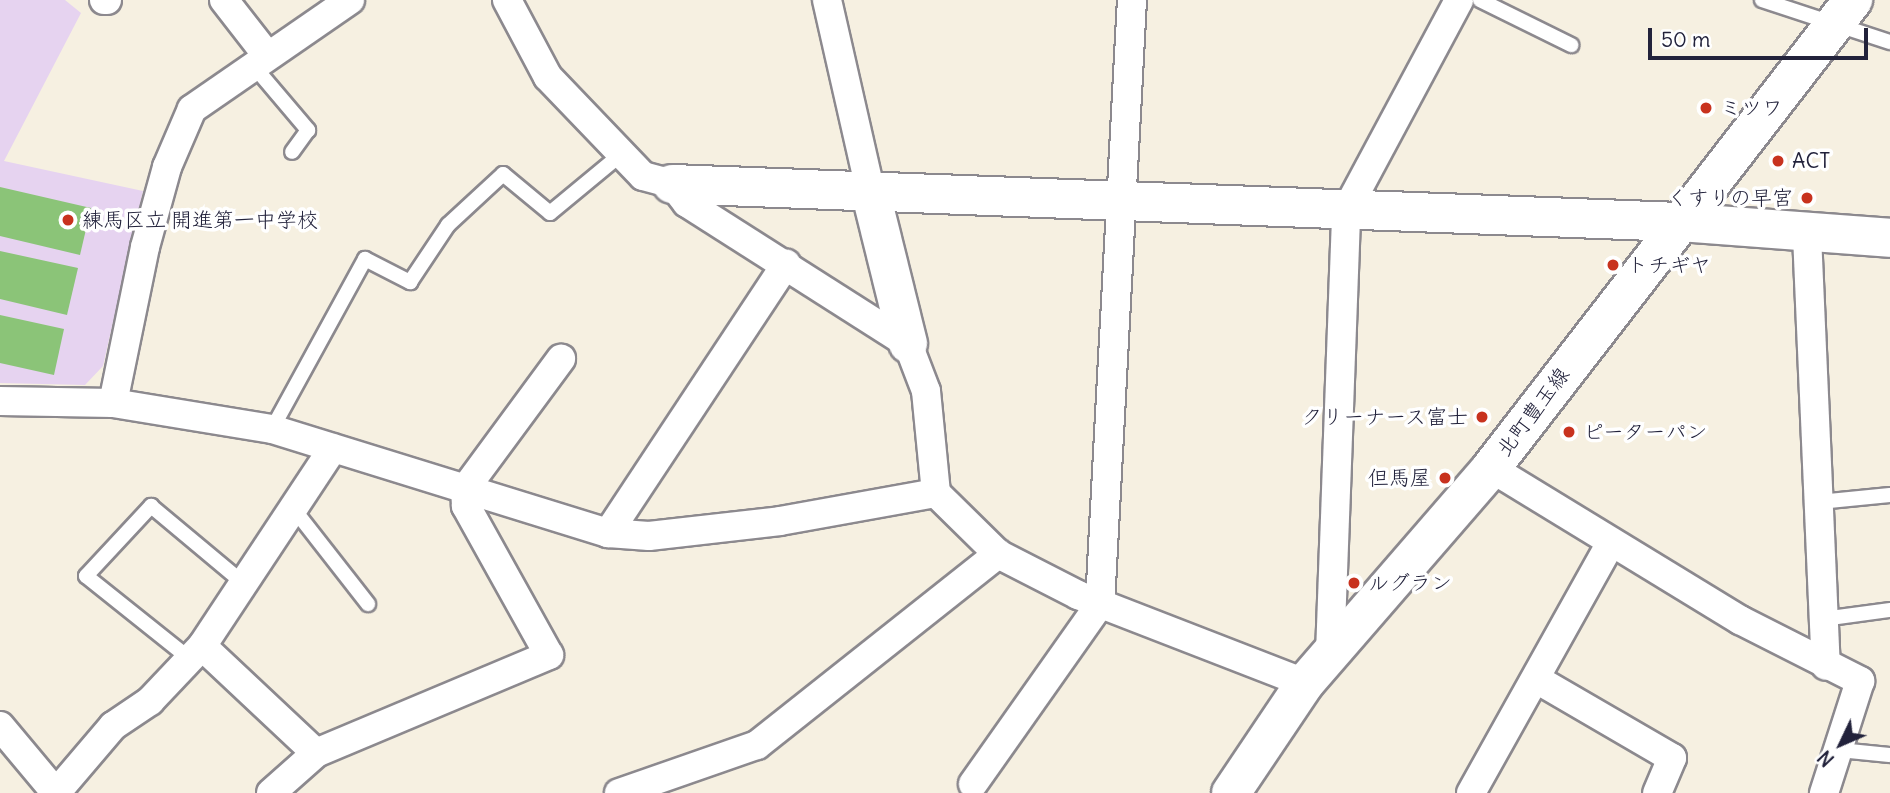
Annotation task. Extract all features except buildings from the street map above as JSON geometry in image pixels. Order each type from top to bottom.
[{"type":"street","points":[[224,0],[259,59]]},
{"type":"street","points":[[113,403],[167,167],[192,109],[259,59],[350,0]]},
{"type":"street","points":[[507,0],[548,77],[643,176],[672,184],[871,194],[1679,222],[1807,235],[1890,238]]},
{"type":"street","points":[[827,0],[908,344],[926,391],[936,493],[998,554],[1100,604],[1306,683]]},
{"type":"street","points":[[973,784],[1100,604],[1119,202],[1132,0]]},
{"type":"street","points":[[1330,654],[1346,211],[1459,0]]},
{"type":"street","name":"北町豊玉線","points":[[1231,793],[1306,683],[1491,468],[1842,14]]},
{"type":"street","points":[[672,184],[687,203],[908,344]]},
{"type":"street","points":[[1807,235],[1826,666]]},
{"type":"street","points":[[608,533],[786,264]]},
{"type":"street","points":[[271,793],[316,753],[549,654],[466,506],[465,489],[561,359]]},
{"type":"street","points":[[0,401],[113,403],[272,429],[608,533],[649,536],[780,521],[936,493]]},
{"type":"street","points":[[0,726],[56,793],[113,726],[150,701],[196,652],[333,448]]},
{"type":"street","points":[[1491,468],[1611,542],[1826,666],[1860,681],[1824,793]]},
{"type":"street","points":[[1471,793],[1538,680],[1611,542]]},
{"type":"street","points":[[635,790],[757,745],[998,554]]},
{"type":"street","points":[[196,652],[316,753]]},
{"type":"street","points":[[1538,680],[1672,758],[1657,793]]},
{"type":"lane","points":[[1480,0],[1571,45]]},
{"type":"lane","points":[[1762,0],[1842,14],[1890,42]]},
{"type":"lane","points":[[259,59],[308,130],[292,152]]},
{"type":"lane","points":[[272,429],[365,258],[410,282],[448,225],[503,174],[550,213],[620,155]]},
{"type":"lane","points":[[1819,502],[1890,495]]},
{"type":"lane","points":[[196,652],[86,576],[151,506],[243,583]]},
{"type":"lane","points":[[293,508],[368,604]]},
{"type":"lane","points":[[1823,619],[1890,610]]},
{"type":"lane","points":[[1839,750],[1890,755]]},
{"type":"shaded area","name":"練馬区立 開進第一中学校","points":[[0,0],[65,0],[81,13],[4,161],[143,191],[103,366],[85,385],[0,383]]},
{"type":"green space","points":[[0,187],[91,208],[80,255],[0,236]]},
{"type":"green space","points":[[0,251],[78,268],[67,315],[0,299]]},
{"type":"green space","points":[[0,315],[64,329],[54,375],[0,363]]},
{"type":"place","name":"ミツワ","points":[[1706,108]]},
{"type":"place","name":"ACT","points":[[1778,161]]},
{"type":"place","name":"くすりの早宮","points":[[1807,198]]},
{"type":"place","name":"練馬区立 開進第一中学校","points":[[68,220]]},
{"type":"place","name":"トチギヤ","points":[[1613,265]]},
{"type":"place","name":"クリーナース富士","points":[[1482,417]]},
{"type":"place","name":"ピーターパン","points":[[1569,432]]},
{"type":"place","name":"但馬屋","points":[[1445,478]]},
{"type":"place","name":"ルグラン","points":[[1354,583]]}]
